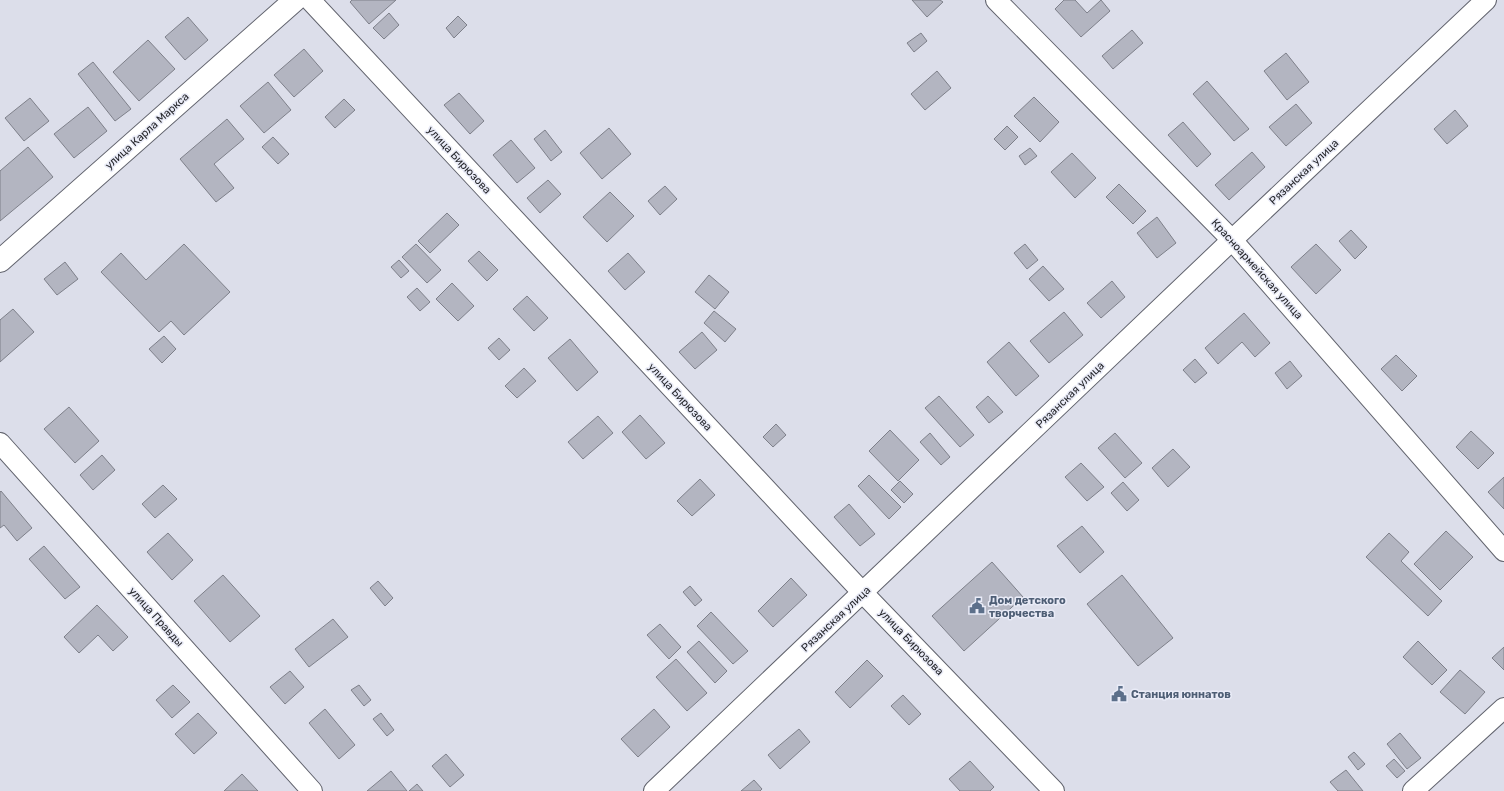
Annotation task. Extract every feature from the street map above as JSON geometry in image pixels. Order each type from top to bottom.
[{"type":"main road","name":"улица Карла Маркса","points":[[0,261],[295,0]]},
{"type":"street","name":"улица Бирюзова","points":[[310,0],[863,593],[1054,791]]},
{"type":"street","name":"Красноармейская улица","points":[[996,0],[1232,240],[1504,551]]},
{"type":"street","name":"Рязанская улица","points":[[654,791],[1486,0]]},
{"type":"street","name":"улица Правды","points":[[0,443],[312,791]]},
{"type":"street","points":[[1413,791],[1504,708]]},
{"type":"building","points":[[352,0],[396,0],[369,24],[350,2]]},
{"type":"building","points":[[912,0],[940,0],[943,2],[927,17]]},
{"type":"building","points":[[1064,0],[1075,0],[1087,13],[1101,0],[1110,11],[1081,37],[1055,9]]},
{"type":"building","points":[[389,13],[399,25],[384,39],[373,28]]},
{"type":"building","points":[[458,16],[467,25],[454,38],[446,28]]},
{"type":"building","points":[[188,17],[208,40],[185,60],[165,37]]},
{"type":"building","points":[[1132,30],[1143,43],[1113,69],[1102,56]]},
{"type":"building","points":[[921,33],[927,41],[914,52],[907,43]]},
{"type":"building","points":[[148,40],[175,69],[139,101],[113,72]]},
{"type":"building","points":[[304,49],[323,71],[294,97],[274,75]]},
{"type":"building","points":[[1286,53],[1309,82],[1287,100],[1264,71]]},
{"type":"building","points":[[93,62],[131,109],[115,121],[78,74]]},
{"type":"building","points":[[937,71],[951,88],[925,110],[911,94]]},
{"type":"building","points":[[1207,81],[1249,129],[1234,141],[1193,94]]},
{"type":"building","points":[[268,82],[291,110],[264,133],[240,106]]},
{"type":"building","points":[[459,93],[484,121],[470,134],[444,105]]},
{"type":"building","points":[[1034,97],[1059,122],[1040,142],[1014,116]]},
{"type":"building","points":[[30,98],[49,121],[24,141],[5,118]]},
{"type":"building","points":[[344,99],[355,110],[335,128],[325,117]]},
{"type":"building","points":[[1296,104],[1312,123],[1286,146],[1269,127]]},
{"type":"building","points":[[88,107],[107,131],[74,158],[54,134]]},
{"type":"building","points":[[1455,110],[1468,126],[1447,144],[1434,129]]},
{"type":"building","points":[[227,119],[244,139],[214,164],[234,188],[216,202],[180,159]]},
{"type":"building","points":[[1183,122],[1211,154],[1197,167],[1168,135]]},
{"type":"building","points":[[1007,126],[1018,137],[1005,150],[994,139]]},
{"type":"building","points":[[609,128],[631,154],[602,179],[580,153]]},
{"type":"building","points":[[545,130],[562,152],[551,161],[534,139]]},
{"type":"building","points":[[273,137],[289,154],[278,164],[262,147]]},
{"type":"building","points":[[511,140],[535,168],[517,183],[493,155]]},
{"type":"building","points":[[28,147],[53,177],[0,221],[0,171]]},
{"type":"building","points":[[1030,148],[1037,156],[1025,165],[1019,156]]},
{"type":"building","points":[[1252,152],[1265,167],[1229,200],[1215,185]]},
{"type":"building","points":[[1072,153],[1096,178],[1075,198],[1051,172]]},
{"type":"building","points":[[548,180],[561,194],[540,213],[527,198]]},
{"type":"building","points":[[1119,184],[1146,211],[1133,224],[1106,197]]},
{"type":"building","points":[[665,186],[677,199],[660,215],[648,201]]},
{"type":"building","points":[[610,192],[634,216],[607,242],[583,217]]},
{"type":"building","points":[[447,213],[459,225],[430,253],[418,241]]},
{"type":"building","points":[[1157,217],[1176,243],[1157,258],[1137,233]]},
{"type":"building","points":[[1351,230],[1367,247],[1355,259],[1339,241]]},
{"type":"building","points":[[184,244],[230,292],[184,335],[171,321],[159,332],[101,272],[121,253],[146,280]]},
{"type":"building","points":[[416,244],[441,270],[427,283],[402,257]]},
{"type":"building","points":[[1025,244],[1038,260],[1027,269],[1014,253]]},
{"type":"building","points":[[1316,244],[1341,270],[1316,294],[1291,267]]},
{"type":"building","points":[[479,251],[498,270],[487,281],[468,261]]},
{"type":"building","points":[[628,253],[645,272],[625,290],[608,271]]},
{"type":"building","points":[[399,260],[409,271],[401,278],[391,267]]},
{"type":"building","points":[[65,262],[78,279],[57,295],[44,279]]},
{"type":"building","points":[[1043,266],[1064,289],[1049,301],[1029,279]]},
{"type":"building","points":[[709,275],[729,292],[715,309],[695,292]]},
{"type":"building","points":[[1112,281],[1125,297],[1101,318],[1087,303]]},
{"type":"building","points":[[452,283],[474,306],[458,321],[436,299]]},
{"type":"building","points":[[417,288],[430,302],[420,311],[407,297]]},
{"type":"building","points":[[527,296],[548,318],[534,331],[513,309]]},
{"type":"building","points":[[13,309],[34,332],[0,362],[0,320]]},
{"type":"building","points":[[714,311],[736,329],[725,342],[704,323]]},
{"type":"building","points":[[1064,312],[1083,335],[1049,363],[1030,341]]},
{"type":"building","points":[[1244,313],[1270,343],[1255,357],[1242,342],[1218,364],[1205,348]]},
{"type":"building","points":[[702,332],[717,350],[695,369],[679,352]]},
{"type":"building","points":[[164,336],[176,349],[162,363],[149,349]]},
{"type":"building","points":[[499,338],[510,350],[499,360],[488,348]]},
{"type":"building","points":[[570,339],[598,372],[577,391],[548,358]]},
{"type":"building","points":[[1009,342],[1039,376],[1016,396],[987,362]]},
{"type":"building","points":[[1396,355],[1417,376],[1402,391],[1381,369]]},
{"type":"building","points":[[1195,359],[1207,373],[1195,383],[1183,370]]},
{"type":"building","points":[[1290,361],[1302,376],[1287,389],[1275,373]]},
{"type":"building","points":[[524,368],[536,381],[517,398],[505,386]]},
{"type":"building","points":[[939,396],[974,435],[960,447],[925,408]]},
{"type":"building","points":[[988,396],[1003,412],[989,423],[976,407]]},
{"type":"building","points":[[69,407],[99,441],[75,463],[44,429]]},
{"type":"building","points":[[640,415],[665,443],[646,459],[622,432]]},
{"type":"building","points":[[598,416],[613,433],[583,459],[568,442]]},
{"type":"building","points":[[776,424],[786,435],[773,447],[763,437]]},
{"type":"building","points":[[890,430],[919,460],[898,481],[869,451]]},
{"type":"building","points":[[1471,431],[1494,453],[1478,469],[1456,447]]},
{"type":"building","points":[[930,433],[950,457],[941,465],[920,442]]},
{"type":"building","points":[[1115,433],[1142,463],[1125,478],[1098,448]]},
{"type":"building","points":[[1173,449],[1190,467],[1168,487],[1152,468]]},
{"type":"building","points":[[102,455],[115,470],[93,490],[80,475]]},
{"type":"building","points":[[1081,463],[1104,487],[1087,501],[1065,477]]},
{"type":"building","points":[[869,475],[901,507],[889,519],[858,486]]},
{"type":"building","points":[[1504,477],[1504,509],[1488,492]]},
{"type":"building","points":[[700,479],[715,495],[692,516],[677,501]]},
{"type":"building","points":[[900,481],[913,494],[904,503],[891,490]]},
{"type":"building","points":[[1123,482],[1139,500],[1127,511],[1111,493]]},
{"type":"building","points":[[163,485],[177,499],[155,518],[142,504]]},
{"type":"building","points":[[1,491],[32,528],[17,541],[4,525],[0,528]]},
{"type":"building","points":[[849,504],[875,534],[860,546],[834,517]]},
{"type":"building","points":[[1082,526],[1104,552],[1080,573],[1057,546]]},
{"type":"building","points":[[1446,531],[1473,557],[1440,590],[1414,564]]},
{"type":"building","points":[[168,533],[193,560],[172,580],[147,552]]},
{"type":"building","points":[[1389,533],[1409,552],[1401,561],[1442,601],[1428,616],[1366,557]]},
{"type":"building","points":[[44,546],[80,587],[65,599],[29,559]]},
{"type":"building","name":"Дом детского творчества","points":[[992,562],[1023,597],[964,651],[932,616]]},
{"type":"building","points":[[223,575],[260,616],[230,642],[194,601]]},
{"type":"building","points":[[1122,575],[1173,638],[1138,666],[1087,604]]},
{"type":"building","points":[[791,578],[807,595],[773,627],[758,611]]},
{"type":"building","points":[[378,581],[393,598],[385,606],[370,588]]},
{"type":"building","points":[[690,586],[702,600],[695,606],[683,592]]},
{"type":"building","points":[[97,605],[128,637],[113,651],[98,635],[79,653],[64,637]]},
{"type":"building","points":[[711,612],[748,651],[733,664],[697,626]]},
{"type":"building","points":[[333,619],[348,637],[309,667],[295,649]]},
{"type":"building","points":[[660,624],[681,647],[669,659],[647,635]]},
{"type":"building","points":[[699,641],[727,671],[715,683],[687,652]]},
{"type":"building","points":[[1418,641],[1447,670],[1432,685],[1403,657]]},
{"type":"building","points":[[1504,647],[1504,670],[1492,658]]},
{"type":"building","points":[[676,659],[707,693],[687,711],[656,677]]},
{"type":"building","points":[[867,660],[883,676],[850,708],[835,692]]},
{"type":"building","points":[[1460,670],[1485,692],[1465,714],[1440,692]]},
{"type":"building","points":[[290,671],[304,687],[285,704],[270,687]]},
{"type":"building","points":[[173,685],[190,702],[172,718],[156,700]]},
{"type":"building","points":[[359,685],[371,700],[364,706],[351,690]]},
{"type":"building","points":[[903,695],[921,714],[909,725],[891,706]]},
{"type":"building","points":[[325,709],[355,745],[339,759],[309,723]]},
{"type":"building","points":[[654,709],[670,727],[638,757],[621,739]]},
{"type":"building","points":[[198,713],[217,733],[194,754],[175,734]]},
{"type":"building","points":[[381,713],[394,730],[387,736],[373,719]]},
{"type":"building","points":[[799,729],[810,742],[780,769],[768,755]]},
{"type":"building","points":[[1400,733],[1421,758],[1407,769],[1387,744]]},
{"type":"building","points":[[1354,752],[1365,764],[1358,770],[1348,757]]},
{"type":"building","points":[[446,754],[464,775],[450,787],[432,766]]},
{"type":"building","points":[[1394,759],[1405,771],[1397,778],[1386,766]]},
{"type":"building","points":[[970,761],[994,787],[990,791],[960,791],[949,779]]},
{"type":"building","points":[[1346,770],[1363,791],[1338,791],[1330,782]]},
{"type":"building","points":[[391,771],[407,791],[367,791]]},
{"type":"building","points":[[242,774],[258,791],[224,791]]},
{"type":"building","points":[[754,780],[762,789],[760,791],[741,791]]},
{"type":"building","points":[[417,784],[423,791],[409,791]]},
{"type":"place","name":"Дом детского творчества","points":[[977,606]]},
{"type":"place","name":"Станция юннатов","points":[[1119,694]]}]
